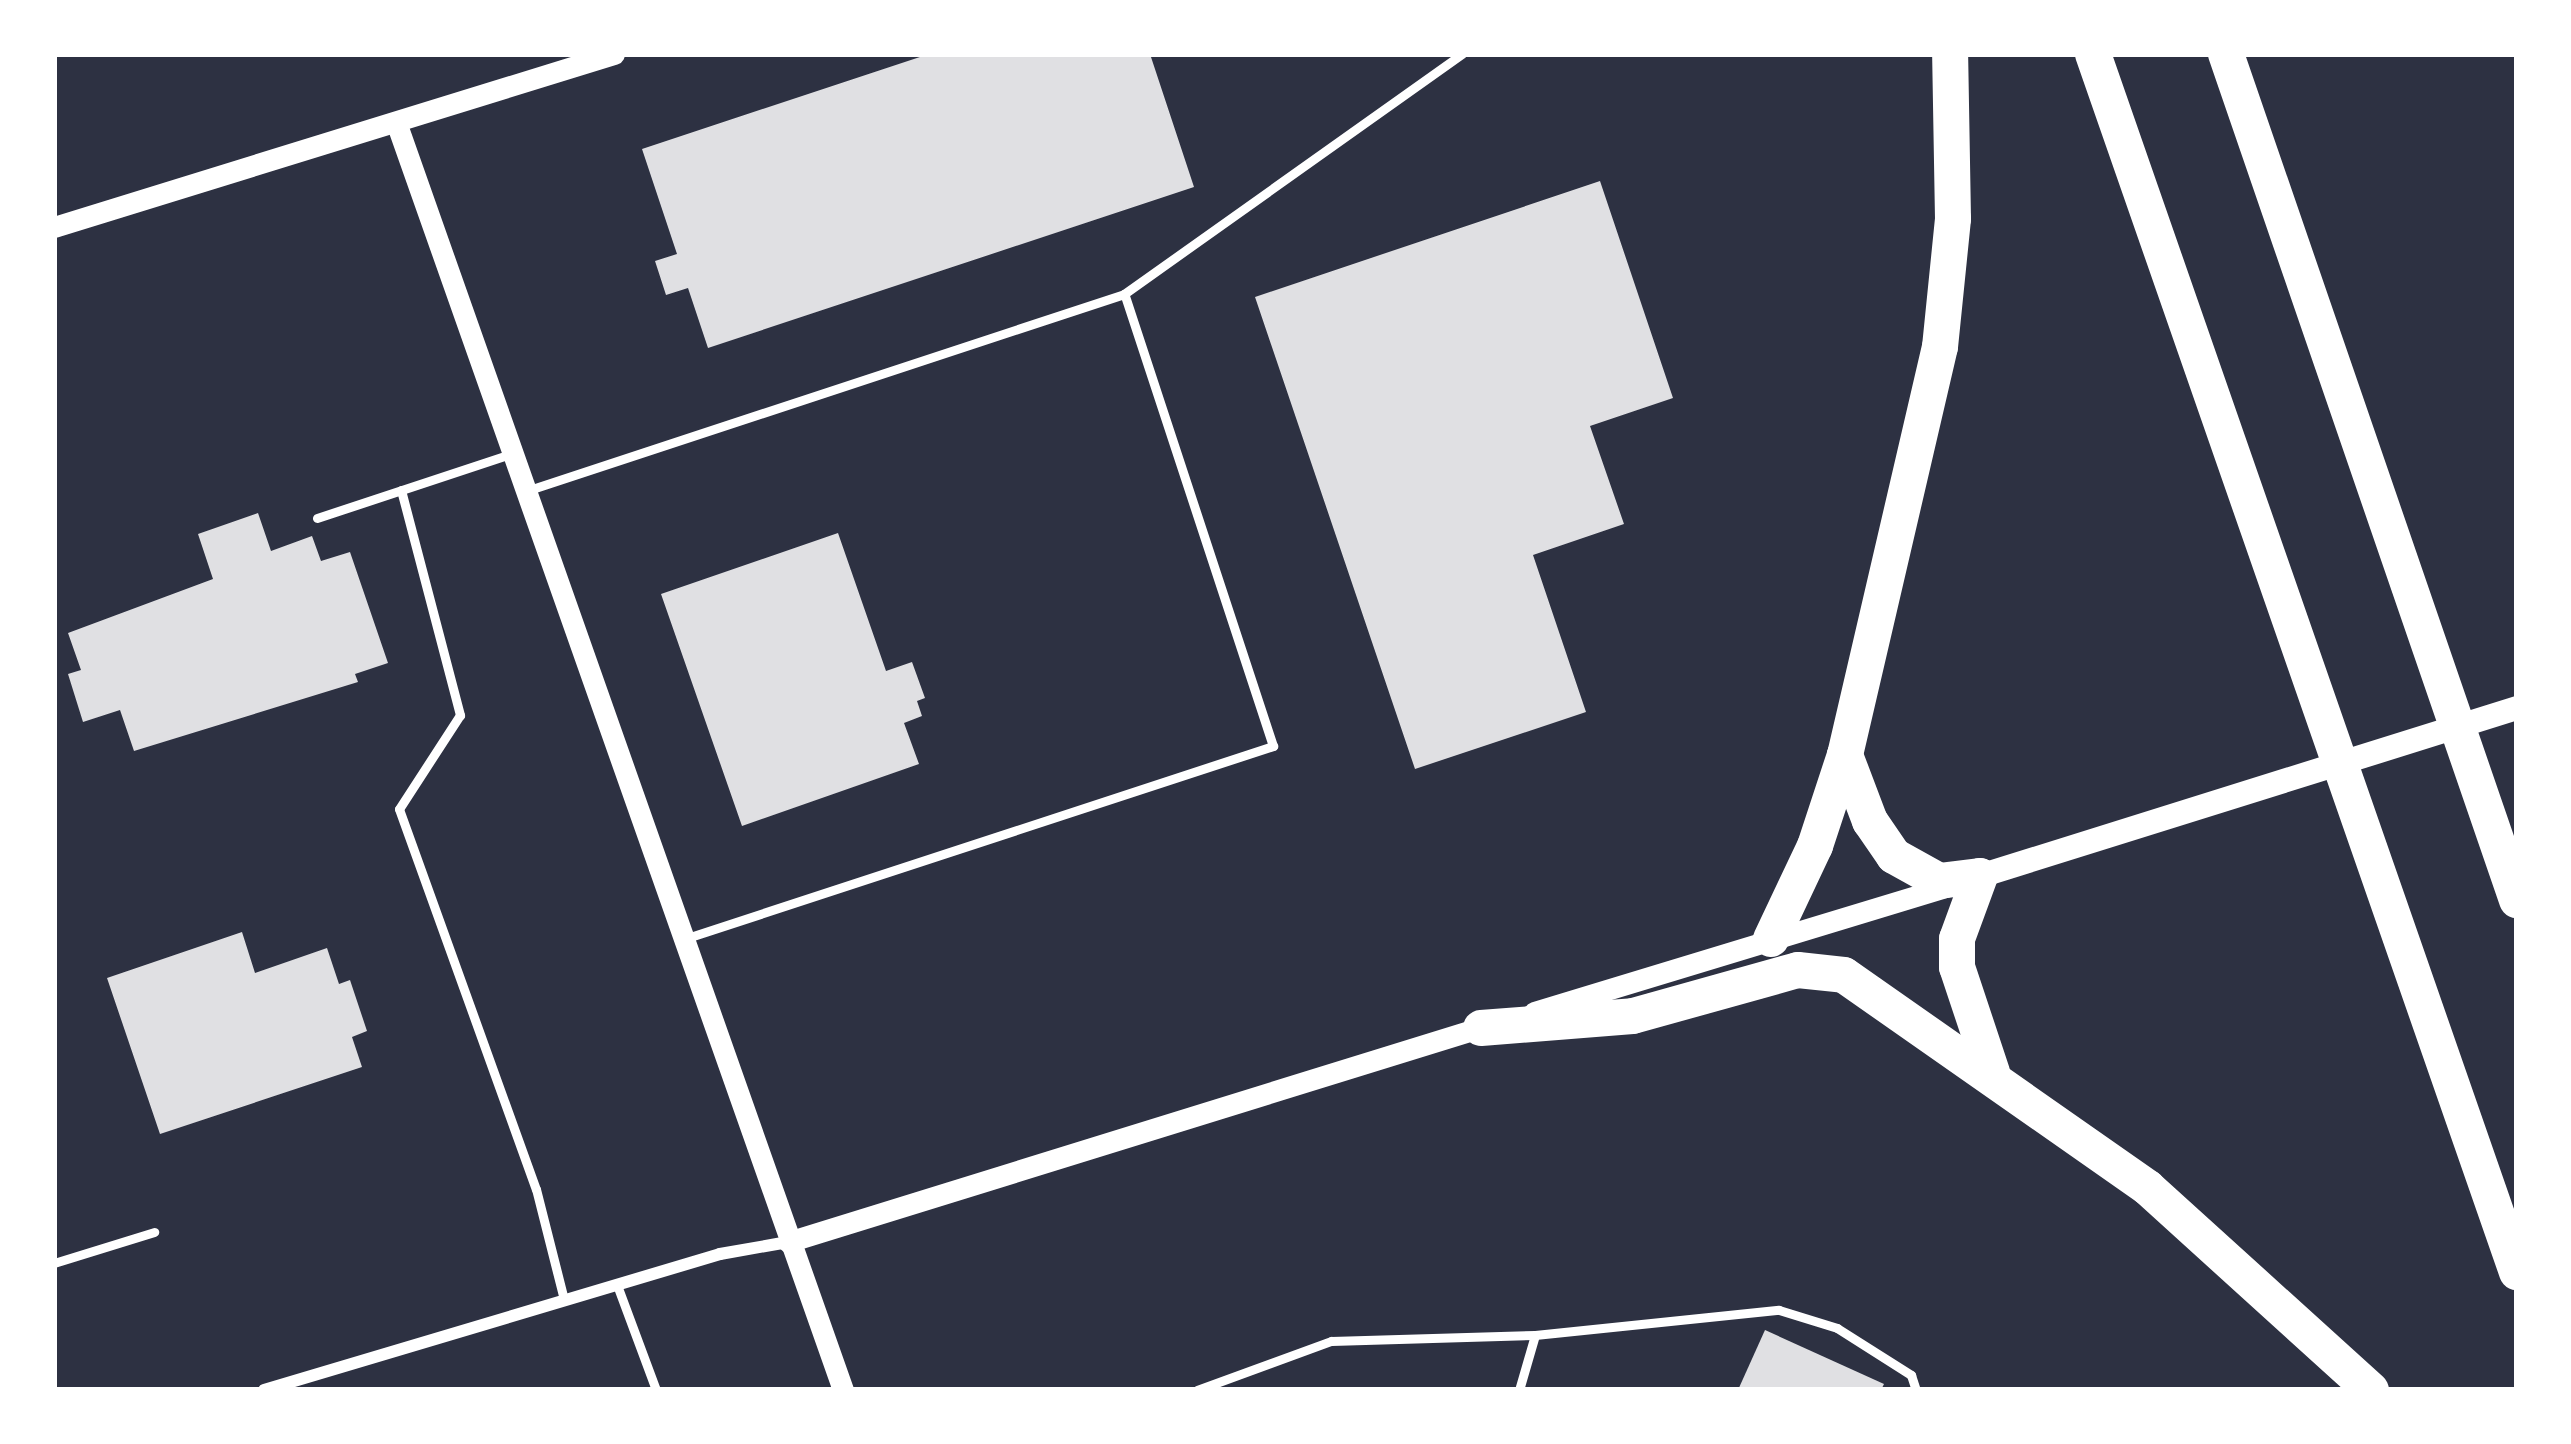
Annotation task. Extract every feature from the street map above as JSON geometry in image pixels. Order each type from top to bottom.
[{"type":"highway","points":[[1771,939],[1815,846],[1845,755],[1940,347],[1953,219],[1949,54]]},
{"type":"highway","points":[[2093,54],[2517,1272]]},
{"type":"highway","points":[[2226,54],[2517,900]]},
{"type":"highway","points":[[1845,755],[1870,821],[1894,856],[1939,881],[1980,876],[1958,939],[1957,968],[1992,1073]]},
{"type":"highway","points":[[1481,1028],[1633,1016],[1756,979],[1826,971],[1881,996],[2148,1188],[2371,1390]]},
{"type":"main road","points":[[1980,876],[2517,708]]},
{"type":"street","points":[[54,226],[614,54]]},
{"type":"street","points":[[396,122],[843,1390]]},
{"type":"street","points":[[264,1390],[617,1285],[788,1243],[1980,876]]},
{"type":"lane","points":[[526,491],[1124,295],[1462,54]]},
{"type":"lane","points":[[682,940],[1273,746],[1124,295]]},
{"type":"lane","points":[[316,518],[513,454]]},
{"type":"lane","points":[[401,490],[460,715],[399,809],[536,1189],[564,1300]]},
{"type":"lane","points":[[54,1263],[154,1232]]},
{"type":"lane","points":[[617,1285],[656,1390]]},
{"type":"lane","points":[[1197,1390],[1330,1341],[1535,1336],[1711,1323],[1779,1310],[1837,1328],[1911,1375],[1916,1390]]},
{"type":"lane","points":[[1519,1390],[1535,1336]]},
{"type":"building","points":[[929,54],[1150,54],[1194,187],[708,348],[688,288],[666,295],[655,261],[677,254],[642,149]]},
{"type":"building","points":[[1600,181],[1673,398],[1590,426],[1624,524],[1533,555],[1586,712],[1415,769],[1255,297]]},
{"type":"building","points":[[258,513],[271,551],[312,536],[321,561],[350,552],[388,663],[355,674],[358,682],[134,751],[120,710],[83,722],[68,674],[81,670],[68,633],[213,579],[198,534]]},
{"type":"building","points":[[838,533],[886,671],[912,662],[925,698],[917,701],[922,716],[904,723],[919,764],[742,826],[661,594]]},
{"type":"building","points":[[242,932],[255,973],[327,948],[339,984],[350,980],[367,1031],[352,1037],[362,1067],[160,1134],[107,978]]},
{"type":"building","points":[[1765,1330],[1884,1384],[1881,1390],[1738,1390]]}]
